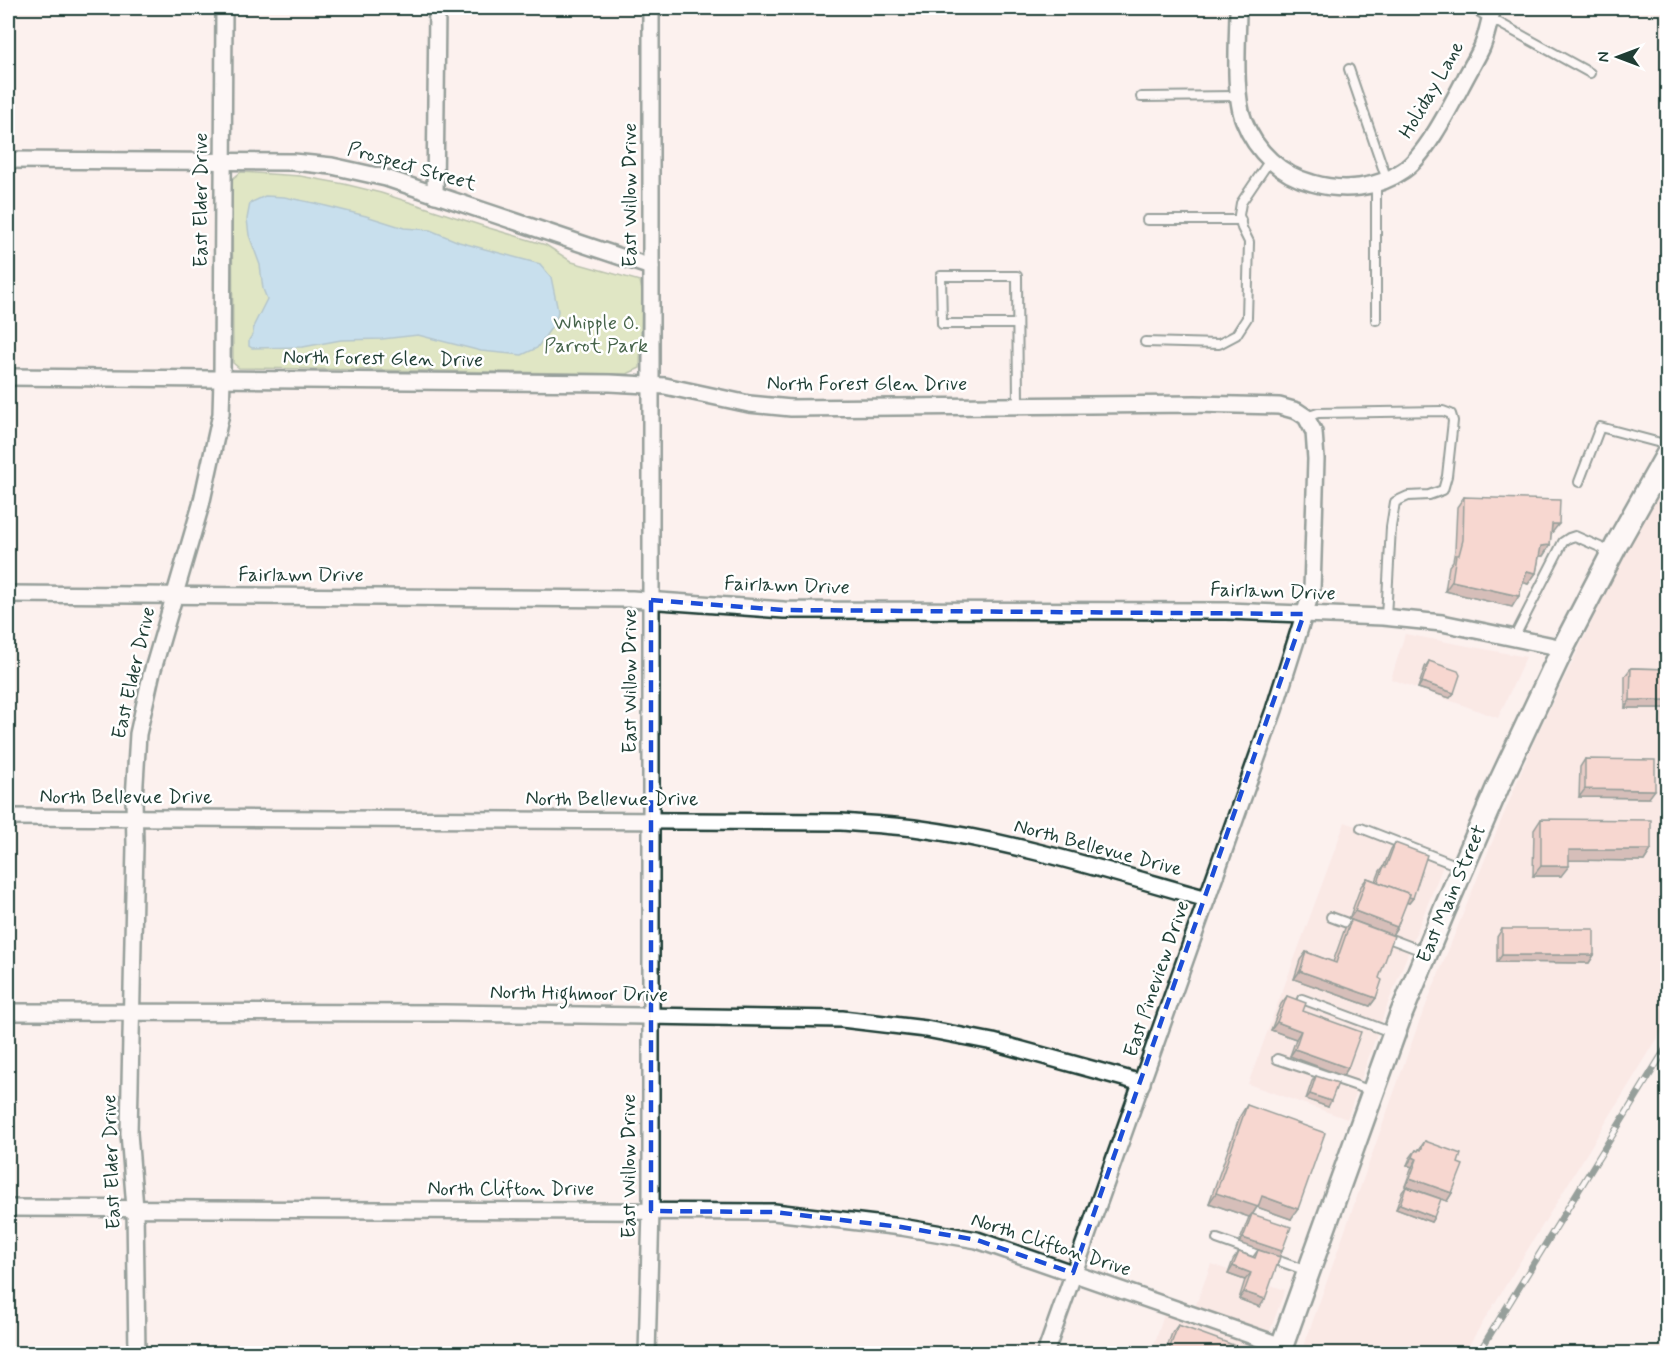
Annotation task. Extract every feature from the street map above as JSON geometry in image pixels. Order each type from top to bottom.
[{"type":"main road","name":"East Main Street","points":[[1281,1350],[1394,1034],[1463,867],[1563,648],[1612,553],[1668,453]]},
{"type":"street","name":"East Elder Drive","points":[[136,1353],[135,1208],[129,1133],[134,799],[138,734],[151,676],[201,505],[221,414],[224,8]]},
{"type":"street","points":[[435,195],[437,8]]},
{"type":"street","name":"East Willow Drive","points":[[647,1353],[651,1211],[651,8]]},
{"type":"street","name":"Holiday Lane","points":[[1238,8],[1238,96],[1243,120],[1255,143],[1284,172],[1302,181],[1325,187],[1346,188],[1369,186],[1382,182],[1405,170],[1418,159],[1482,48],[1492,13]]},
{"type":"street","name":"Prospect Street","points":[[8,160],[294,162],[332,166],[386,178],[651,267]]},
{"type":"street","name":"North Forest Glen Drive","points":[[8,377],[610,383],[666,386],[749,404],[791,408],[1195,404],[1279,406],[1297,411],[1306,417]]},
{"type":"street","name":"East Pineview Drive","points":[[1045,1353],[1274,710],[1312,590],[1314,432],[1306,417]]},
{"type":"street","name":"Fairlawn Drive","points":[[8,594],[608,598],[784,610],[1227,611],[1386,617],[1442,622],[1563,648]]},
{"type":"street","name":"North Bellevue Drive","points":[[8,817],[841,822],[914,828],[982,840],[1051,855],[1207,899]]},
{"type":"street","name":"North Highmoor Drive","points":[[8,1012],[446,1013],[842,1018],[926,1029],[993,1042],[1142,1083]]},
{"type":"street","name":"North Clifton Drive","points":[[8,1208],[774,1212],[901,1227],[977,1240],[1281,1350]]},
{"type":"lane","points":[[1472,8],[1492,13],[1590,73]]},
{"type":"lane","points":[[1349,69],[1382,182],[1376,320]]},
{"type":"lane","points":[[1141,97],[1238,96]]},
{"type":"lane","points":[[1145,342],[1219,344],[1236,335],[1247,318],[1249,242],[1240,220],[1241,203],[1270,160]]},
{"type":"lane","points":[[1147,219],[1240,220]]},
{"type":"lane","points":[[1017,324],[942,324],[941,276],[1017,276],[1018,406]]},
{"type":"lane","points":[[1306,417],[1318,413],[1443,411],[1451,414],[1453,421],[1447,476],[1443,490],[1429,495],[1408,496],[1395,502],[1391,527],[1386,617]]},
{"type":"lane","points":[[1580,482],[1600,427],[1668,445]]},
{"type":"lane","points":[[1514,638],[1563,542],[1575,536],[1612,553]]},
{"type":"lane","points":[[1361,828],[1463,867]]},
{"type":"lane","points":[[1331,917],[1363,929]]},
{"type":"lane","points":[[1374,933],[1427,952]]},
{"type":"lane","points":[[1302,999],[1394,1034]]},
{"type":"lane","points":[[1277,1059],[1373,1092]]},
{"type":"lane","points":[[1217,1239],[1309,1271]]},
{"type":"highlighted area","points":[[651,600],[784,610],[1304,614],[1073,1273],[977,1240],[901,1227],[774,1212],[651,1211]]},
{"type":"shaded area","points":[[1667,467],[1667,1023],[1464,1353],[1301,1354],[1418,1025],[1486,857],[1535,739]]},
{"type":"shaded area","points":[[1405,634],[1526,657],[1498,718],[1391,679]]},
{"type":"shaded area","points":[[1345,822],[1445,861],[1385,1011],[1347,1119],[1248,1084]]},
{"type":"shaded area","points":[[1211,1264],[1285,1290],[1262,1353],[1151,1354],[1165,1312],[1190,1321]]},
{"type":"green space","name":"Whipple O. Parrot Park","points":[[241,172],[300,176],[381,193],[546,245],[572,262],[640,281],[642,291],[640,368],[627,374],[239,368],[233,363],[232,179]]},
{"type":"water","points":[[265,196],[314,203],[404,228],[430,230],[459,242],[540,264],[551,277],[558,311],[556,321],[537,348],[522,355],[481,351],[418,335],[341,340],[303,347],[252,348],[249,346],[249,340],[267,299],[263,289],[260,265],[249,235],[247,219],[250,203]]},
{"type":"building","points":[[1464,497],[1560,500],[1559,524],[1552,524],[1550,545],[1541,546],[1536,573],[1527,571],[1519,596],[1452,581],[1456,555],[1459,555],[1463,540]]},
{"type":"building","points":[[1429,661],[1458,671],[1460,675],[1454,693],[1422,682]]},
{"type":"building","points":[[1631,668],[1668,669],[1668,700],[1630,700]]},
{"type":"building","points":[[1585,759],[1655,760],[1655,790],[1585,789]]},
{"type":"building","points":[[1541,819],[1651,820],[1651,850],[1569,850],[1569,866],[1541,866]]},
{"type":"building","points":[[1395,843],[1427,855],[1413,898],[1409,897],[1410,894],[1378,882]]},
{"type":"building","points":[[1367,878],[1410,894],[1397,927],[1355,911]]},
{"type":"building","points":[[1351,920],[1394,936],[1379,978],[1382,980],[1376,998],[1300,971],[1306,952],[1336,963]]},
{"type":"building","points":[[1502,929],[1594,929],[1594,955],[1502,955]]},
{"type":"building","points":[[1287,996],[1306,1003],[1303,1011],[1361,1032],[1348,1068],[1295,1049],[1301,1031],[1277,1022]]},
{"type":"building","points":[[1316,1076],[1338,1083],[1331,1101],[1310,1094]]},
{"type":"building","points":[[1247,1105],[1325,1133],[1298,1209],[1262,1196],[1258,1207],[1216,1193]]},
{"type":"building","points":[[1425,1141],[1461,1154],[1458,1163],[1463,1165],[1452,1193],[1410,1178],[1417,1159],[1413,1157],[1416,1150],[1421,1150]]},
{"type":"building","points":[[1406,1187],[1441,1199],[1434,1217],[1400,1204]]},
{"type":"building","points":[[1252,1214],[1291,1227],[1282,1251],[1243,1238]]},
{"type":"building","points":[[1258,1250],[1280,1257],[1265,1299],[1244,1292],[1251,1273],[1233,1266],[1239,1252],[1255,1258]]},
{"type":"building","points":[[1178,1325],[1247,1350],[1246,1353],[1168,1353]]},
{"type":"railway","points":[[1478,1354],[1668,1045]]}]
